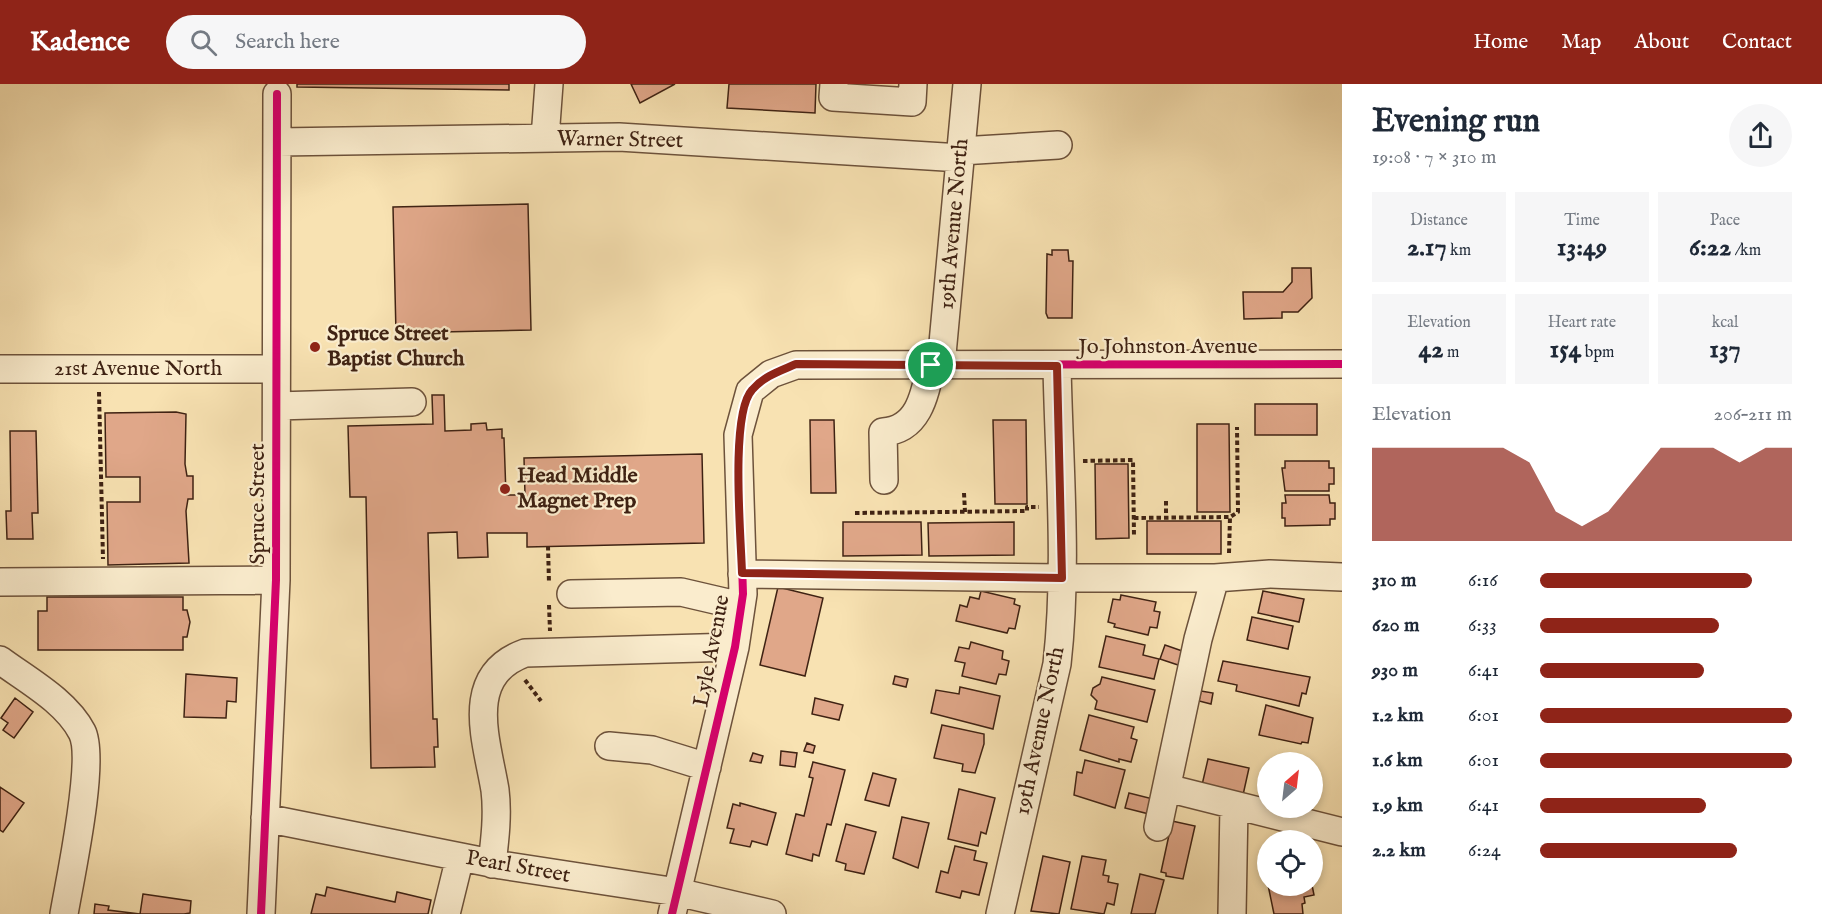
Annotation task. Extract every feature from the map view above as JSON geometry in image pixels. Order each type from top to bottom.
[{"type":"street","points":[[545,138],[549,84]]},
{"type":"street","points":[[834,84],[833,97],[912,102],[913,84]]},
{"type":"street","name":"19th Avenue North","points":[[884,480],[883,432],[895,431],[903,427],[919,410],[936,365],[967,84]]},
{"type":"street","name":"Spruce Street","points":[[261,914],[276,580],[278,94]]},
{"type":"street","name":"Warner Street","points":[[278,142],[545,138],[675,140],[961,154],[1058,145]]},
{"type":"street","name":"Jo Johnston Avenue","points":[[750,391],[771,374],[796,364],[1057,366],[1342,364]]},
{"type":"street","name":"19th Avenue North","points":[[1000,914],[1057,664],[1062,578],[1057,366]]},
{"type":"street","name":"21st Avenue North","points":[[0,369],[276,369]]},
{"type":"street","name":"Lyle Avenue","points":[[675,903],[735,647],[741,606],[742,573],[738,435],[750,391]]},
{"type":"street","points":[[277,406],[412,402]]},
{"type":"street","points":[[742,573],[1062,578],[1222,568],[1270,574],[1342,576]]},
{"type":"street","points":[[1158,827],[1198,639],[1222,568]]},
{"type":"street","points":[[0,582],[276,580]]},
{"type":"street","points":[[571,594],[681,592],[741,606]]},
{"type":"street","points":[[492,864],[496,801],[482,719],[488,686],[504,664],[525,653],[735,647]]},
{"type":"street","points":[[0,660],[72,717],[83,734],[86,772],[64,914]]},
{"type":"street","points":[[609,746],[652,750],[707,768]]},
{"type":"street","points":[[1167,788],[1342,832]]},
{"type":"street","points":[[1232,914],[1234,806]]},
{"type":"street","name":"Pearl Street","points":[[265,818],[675,903],[772,914]]},
{"type":"street","points":[[446,914],[460,857]]},
{"type":"path","points":[[98,369],[103,580]]},
{"type":"path","points":[[1134,518],[1230,517],[1238,512],[1237,427]]},
{"type":"path","points":[[1079,461],[1133,460],[1134,536]]},
{"type":"path","points":[[964,493],[965,512]]},
{"type":"path","points":[[1166,501],[1166,517]]},
{"type":"path","points":[[855,513],[1027,512],[1027,507],[1060,507]]},
{"type":"path","points":[[1222,568],[1230,517]]},
{"type":"path","points":[[541,631],[561,632]]},
{"type":"building","points":[[297,84],[509,84],[509,90],[297,87]]},
{"type":"building","points":[[631,84],[675,84],[640,103]]},
{"type":"building","points":[[729,84],[816,84],[815,113],[727,108]]},
{"type":"building","points":[[528,204],[531,330],[396,333],[393,207]]},
{"type":"building","points":[[1052,250],[1068,250],[1069,261],[1073,261],[1072,318],[1048,318],[1046,313],[1047,254],[1052,255]]},
{"type":"building","points":[[1292,268],[1311,268],[1312,298],[1298,312],[1282,312],[1282,318],[1244,319],[1243,292],[1283,292],[1292,282]]},
{"type":"building","points":[[432,395],[444,395],[445,431],[471,430],[471,424],[486,423],[487,430],[502,429],[506,495],[525,495],[524,458],[702,454],[704,543],[527,547],[527,533],[487,533],[488,557],[458,558],[457,532],[428,533],[433,719],[437,719],[438,747],[434,747],[435,767],[371,768],[366,497],[350,497],[348,426],[433,424]]},
{"type":"building","points":[[1255,404],[1317,404],[1317,435],[1255,435]]},
{"type":"building","points":[[176,412],[186,414],[185,464],[187,476],[193,476],[193,499],[188,499],[186,511],[189,563],[108,565],[107,502],[140,502],[140,477],[106,477],[105,413]]},
{"type":"building","points":[[810,420],[834,420],[836,493],[811,493]]},
{"type":"building","points":[[993,420],[1026,420],[1027,504],[995,504]]},
{"type":"building","points":[[1197,424],[1229,424],[1230,512],[1197,512]]},
{"type":"building","points":[[10,431],[36,431],[38,513],[32,513],[33,539],[7,539],[6,511],[11,511]]},
{"type":"building","points":[[1285,461],[1329,461],[1329,468],[1334,468],[1334,484],[1329,484],[1329,491],[1285,491],[1282,468],[1285,468]]},
{"type":"building","points":[[1095,464],[1128,464],[1129,538],[1096,539]]},
{"type":"building","points":[[1285,495],[1329,495],[1330,503],[1335,503],[1335,519],[1330,519],[1330,525],[1285,526],[1285,518],[1282,518],[1282,503],[1286,503]]},
{"type":"building","points":[[1147,521],[1221,521],[1221,554],[1147,554]]},
{"type":"building","points":[[843,522],[921,522],[922,555],[843,556]]},
{"type":"building","points":[[1014,522],[1014,555],[929,556],[928,523]]},
{"type":"building","points":[[778,587],[823,598],[805,676],[760,665]]},
{"type":"building","points":[[981,591],[1015,599],[1014,604],[1020,606],[1015,629],[1009,628],[1007,633],[956,621],[960,605],[967,607],[970,597],[979,599]]},
{"type":"building","points":[[1263,591],[1304,599],[1299,622],[1258,613]]},
{"type":"building","points":[[1121,595],[1156,602],[1154,611],[1160,612],[1157,628],[1150,627],[1148,635],[1114,627],[1115,624],[1108,622],[1113,599],[1120,600]]},
{"type":"building","points":[[47,597],[183,597],[183,610],[187,610],[190,622],[187,637],[183,637],[183,650],[38,650],[38,611],[47,611]]},
{"type":"building","points":[[1252,617],[1293,626],[1288,649],[1247,640]]},
{"type":"building","points":[[1106,636],[1145,645],[1143,655],[1159,659],[1154,679],[1099,667]]},
{"type":"building","points":[[971,642],[1003,651],[1002,659],[1009,661],[1006,675],[999,674],[996,684],[962,676],[965,663],[955,661],[959,647],[969,649]]},
{"type":"building","points":[[1165,645],[1188,653],[1184,667],[1160,659]]},
{"type":"building","points":[[1223,661],[1310,677],[1306,694],[1302,693],[1299,706],[1236,691],[1237,685],[1218,681]]},
{"type":"building","points":[[186,674],[237,678],[236,702],[227,701],[226,718],[184,717]]},
{"type":"building","points":[[895,676],[908,679],[906,687],[893,684]]},
{"type":"building","points":[[1102,677],[1155,690],[1147,722],[1095,709],[1097,701],[1091,695],[1093,688],[1100,684]]},
{"type":"building","points":[[960,687],[1000,696],[993,729],[931,713],[936,690],[959,694]]},
{"type":"building","points":[[1201,691],[1213,693],[1211,704],[1199,701]]},
{"type":"building","points":[[15,698],[33,712],[14,738],[3,730],[8,723],[1,718]]},
{"type":"building","points":[[815,698],[843,705],[839,720],[812,714]]},
{"type":"building","points":[[1266,705],[1313,718],[1308,743],[1302,742],[1301,744],[1259,735]]},
{"type":"building","points":[[1089,715],[1134,727],[1131,738],[1137,740],[1131,762],[1119,759],[1119,762],[1080,750]]},
{"type":"building","points":[[942,725],[984,734],[984,744],[975,773],[962,771],[963,764],[934,758]]},
{"type":"building","points":[[807,743],[815,746],[813,753],[804,751]]},
{"type":"building","points":[[781,751],[797,753],[795,767],[780,765]]},
{"type":"building","points":[[753,753],[763,756],[761,763],[750,761]]},
{"type":"building","points":[[1208,759],[1249,768],[1243,795],[1202,785]]},
{"type":"building","points":[[1085,760],[1125,770],[1115,808],[1074,795],[1077,772],[1082,773]]},
{"type":"building","points":[[813,762],[845,770],[831,825],[827,824],[819,856],[813,854],[812,861],[786,854],[796,814],[804,816],[813,778],[809,777]]},
{"type":"building","points":[[873,773],[896,779],[889,806],[865,800]]},
{"type":"building","points":[[0,787],[24,803],[3,832],[0,830]]},
{"type":"building","points":[[959,789],[995,798],[986,834],[981,832],[978,846],[948,839]]},
{"type":"building","points":[[1129,793],[1153,799],[1149,814],[1125,808]]},
{"type":"building","points":[[740,803],[776,813],[767,845],[752,841],[750,847],[730,843],[734,829],[727,828],[733,804],[740,806]]},
{"type":"building","points":[[902,817],[929,823],[918,868],[893,858]]},
{"type":"building","points":[[1172,821],[1195,826],[1183,879],[1166,876],[1166,873],[1161,872]]},
{"type":"building","points":[[846,824],[876,832],[864,874],[845,870],[846,864],[836,861]]},
{"type":"building","points":[[955,846],[976,851],[974,860],[987,863],[979,895],[962,891],[960,898],[936,892],[941,871],[948,873]]},
{"type":"building","points":[[1043,856],[1070,862],[1059,914],[1031,911]]},
{"type":"building","points":[[1082,856],[1106,860],[1103,875],[1109,876],[1108,882],[1118,884],[1114,905],[1107,903],[1104,914],[1071,909]]},
{"type":"building","points":[[1140,874],[1164,880],[1155,914],[1131,914]]},
{"type":"building","points":[[327,887],[395,902],[397,892],[431,900],[428,914],[311,914],[316,894],[325,896]]},
{"type":"building","points":[[143,894],[191,901],[190,913],[140,914]]},
{"type":"building","points":[[1270,896],[1309,896],[1304,897],[1303,914],[1274,914]]},
{"type":"building","points":[[95,904],[109,906],[108,910],[140,914],[94,914]]},
{"type":"cycle path","points":[[261,914],[276,580],[277,94]]},
{"type":"cycle path","points":[[672,914],[735,647],[743,594],[738,435],[750,391],[771,374],[796,365],[1342,364]]},
{"type":"place","name":"Spruce Street Baptist Church","points":[[315,347]]},
{"type":"place","name":"Head Middle Magnet Prep","points":[[505,489]]},
{"type":"route","points":[[796,364],[931,365],[1057,366],[1062,578],[742,573],[738,435],[750,391],[771,374],[796,364]]}]
